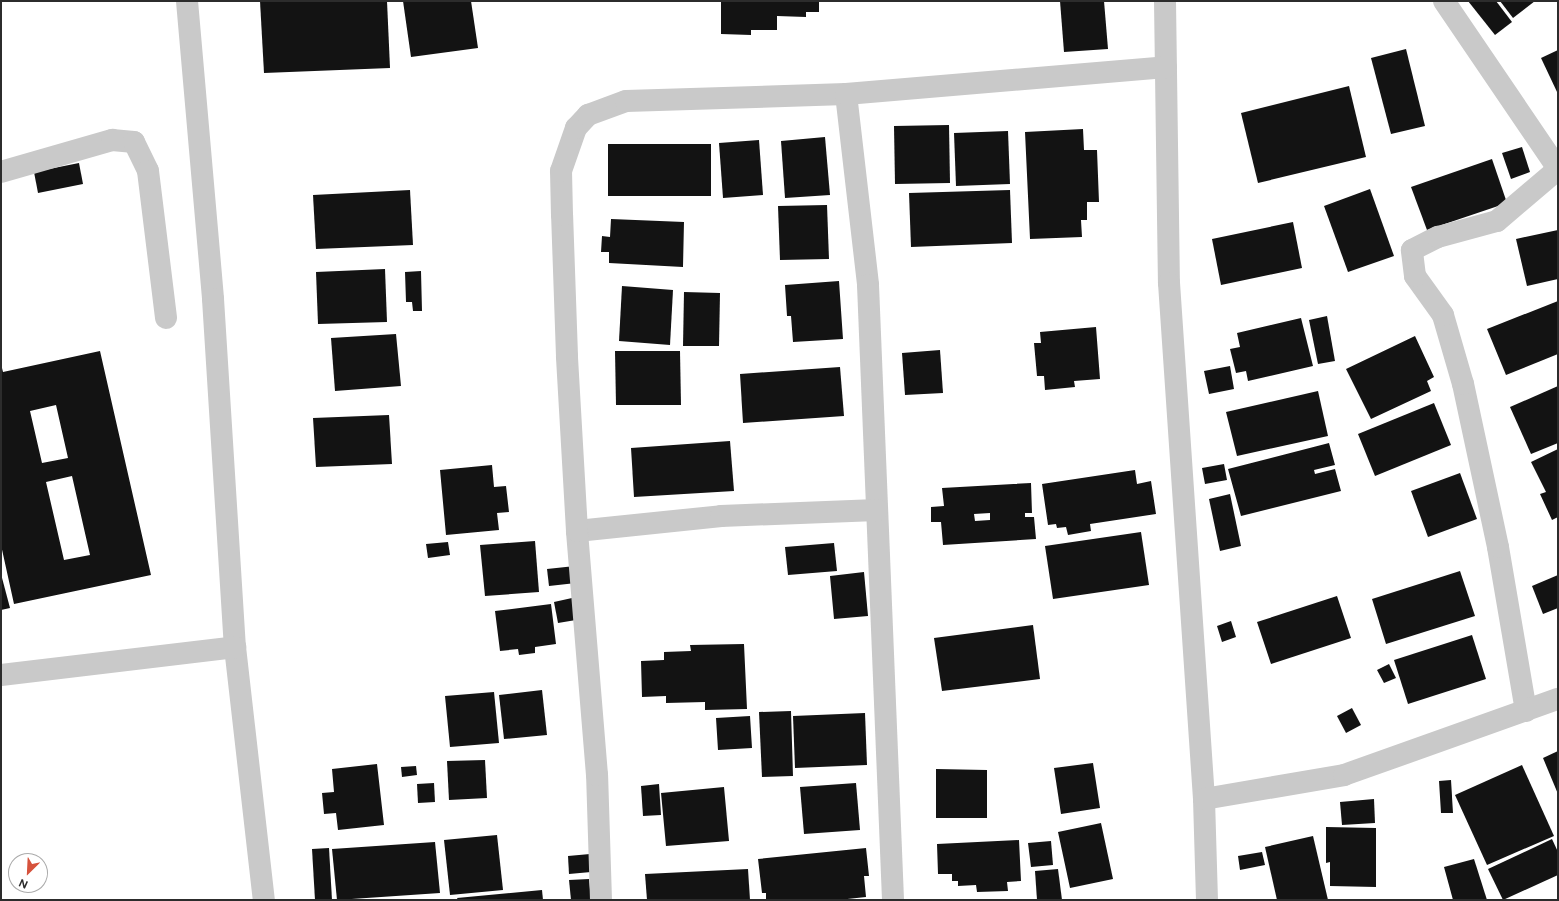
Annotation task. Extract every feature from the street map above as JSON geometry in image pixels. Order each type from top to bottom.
[{"type":"street","points":[[187,1],[213,299],[234,647],[264,900]]},
{"type":"street","points":[[1165,1],[1170,283],[1204,799],[1207,900]]},
{"type":"street","points":[[1444,1],[1558,169],[1497,221],[1438,237],[1412,250],[1415,276],[1443,316],[1463,384],[1498,547],[1526,711]]},
{"type":"street","points":[[601,900],[597,775],[577,531],[567,356],[561,171],[576,128],[588,115],[626,101],[846,94],[1166,67]]},
{"type":"street","points":[[846,94],[868,285],[893,900]]},
{"type":"street","points":[[1,172],[112,140],[134,142],[148,170],[166,318]]},
{"type":"street","points":[[577,531],[721,516],[877,510]]},
{"type":"street","points":[[1,675],[234,647]]},
{"type":"street","points":[[1204,799],[1344,775],[1558,699]]},
{"type":"building","points":[[260,1],[387,1],[390,68],[264,73]]},
{"type":"building","points":[[403,1],[471,1],[478,48],[411,57]]},
{"type":"building","points":[[721,1],[819,1],[819,12],[806,12],[806,17],[777,16],[777,30],[751,30],[751,35],[721,34]]},
{"type":"building","points":[[1060,1],[1104,1],[1108,49],[1064,52]]},
{"type":"building","points":[[1468,1],[1496,1],[1512,22],[1495,35]]},
{"type":"building","points":[[1500,1],[1535,1],[1513,18]]},
{"type":"building","points":[[1406,49],[1425,126],[1391,134],[1371,58]]},
{"type":"building","points":[[1558,50],[1558,94],[1541,58]]},
{"type":"building","points":[[1349,86],[1366,157],[1258,183],[1241,113]]},
{"type":"building","points":[[949,125],[950,183],[895,184],[894,126]]},
{"type":"building","points":[[1083,129],[1084,150],[1097,150],[1099,202],[1087,202],[1087,220],[1081,220],[1082,237],[1030,239],[1025,132]]},
{"type":"building","points":[[1008,131],[1010,184],[956,186],[954,133]]},
{"type":"building","points":[[825,137],[830,195],[785,198],[781,141]]},
{"type":"building","points":[[759,140],[763,195],[723,198],[719,143]]},
{"type":"building","points":[[608,144],[711,144],[711,196],[608,196]]},
{"type":"building","points":[[1522,147],[1530,172],[1511,179],[1502,153]]},
{"type":"building","points":[[1492,159],[1507,203],[1427,230],[1411,187]]},
{"type":"building","points":[[79,163],[83,184],[38,193],[34,172]]},
{"type":"building","points":[[1370,189],[1394,256],[1348,272],[1324,206]]},
{"type":"building","points":[[410,190],[413,245],[316,249],[313,195]]},
{"type":"building","points":[[1010,190],[1012,243],[911,247],[909,193]]},
{"type":"building","points":[[827,205],[829,259],[780,260],[778,206]]},
{"type":"building","points":[[611,219],[684,222],[683,267],[609,263],[609,252],[601,252],[602,236],[610,237]]},
{"type":"building","points":[[1293,222],[1302,268],[1221,285],[1212,239]]},
{"type":"building","points":[[1558,230],[1558,279],[1527,286],[1516,239]]},
{"type":"building","points":[[385,269],[387,322],[318,324],[316,272]]},
{"type":"building","points":[[421,271],[422,311],[413,311],[412,302],[406,302],[405,272]]},
{"type":"building","points":[[839,281],[843,339],[793,342],[791,316],[787,316],[785,285]]},
{"type":"building","points":[[622,286],[673,290],[670,345],[619,341]]},
{"type":"building","points":[[684,292],[720,293],[719,346],[683,346]]},
{"type":"building","points":[[1558,301],[1558,354],[1506,375],[1487,329]]},
{"type":"building","points":[[1327,316],[1335,361],[1318,364],[1309,320]]},
{"type":"building","points":[[1301,318],[1313,366],[1248,381],[1246,371],[1236,373],[1230,349],[1240,347],[1237,333]]},
{"type":"building","points":[[1096,327],[1100,379],[1074,381],[1075,387],[1045,390],[1044,376],[1037,376],[1034,343],[1041,343],[1040,332]]},
{"type":"building","points":[[396,334],[401,386],[335,391],[331,338]]},
{"type":"building","points":[[1415,336],[1434,377],[1427,381],[1431,391],[1371,419],[1346,369]]},
{"type":"building","points":[[940,350],[943,393],[905,395],[902,353]]},
{"type":"building","points":[[100,351],[151,575],[14,604],[1,545],[1,364],[3,372]],"holes":[[[56,405],[68,458],[42,463],[30,411]],[[72,476],[90,555],[64,560],[46,482]]]},
{"type":"building","points":[[615,351],[680,351],[681,405],[616,405]]},
{"type":"building","points":[[1230,366],[1234,389],[1209,394],[1204,371]]},
{"type":"building","points":[[840,367],[844,416],[743,423],[740,374]]},
{"type":"building","points":[[1558,386],[1558,443],[1531,454],[1510,407]]},
{"type":"building","points":[[1318,391],[1328,436],[1237,456],[1226,412]]},
{"type":"building","points":[[1434,403],[1451,445],[1375,476],[1358,434]]},
{"type":"building","points":[[389,415],[392,464],[316,467],[313,418]]},
{"type":"building","points":[[730,441],[734,491],[634,497],[631,448]]},
{"type":"building","points":[[1329,443],[1335,465],[1314,470],[1315,474],[1335,469],[1341,491],[1241,516],[1228,469]]},
{"type":"building","points":[[1558,449],[1558,517],[1552,520],[1540,494],[1546,492],[1531,462]]},
{"type":"building","points":[[1224,464],[1227,480],[1205,484],[1202,468]]},
{"type":"building","points":[[492,465],[494,487],[506,486],[509,512],[497,513],[499,530],[446,535],[440,470]]},
{"type":"building","points":[[1135,470],[1137,484],[1151,481],[1156,514],[1090,524],[1091,531],[1068,535],[1066,527],[1057,528],[1056,524],[1048,525],[1042,484]]},
{"type":"building","points":[[1460,473],[1477,519],[1428,537],[1411,491]]},
{"type":"building","points":[[1031,483],[1032,513],[1025,513],[1025,517],[1034,517],[1036,539],[943,545],[941,522],[931,522],[931,507],[944,506],[942,488]],"holes":[[[990,513],[990,520],[975,521],[974,514]]]},
{"type":"building","points":[[1230,494],[1241,546],[1220,551],[1209,499]]},
{"type":"building","points":[[1141,532],[1149,585],[1053,599],[1045,546]]},
{"type":"building","points":[[535,541],[539,592],[485,596],[480,545]]},
{"type":"building","points":[[448,542],[450,555],[428,558],[426,544]]},
{"type":"building","points":[[834,543],[837,571],[788,575],[785,547]]},
{"type":"building","points":[[575,566],[576,583],[549,586],[547,569]]},
{"type":"building","points":[[1460,571],[1475,616],[1386,644],[1372,599]]},
{"type":"building","points":[[864,572],[868,616],[834,619],[830,576]]},
{"type":"building","points":[[1,574],[10,608],[1,610]]},
{"type":"building","points":[[1558,575],[1558,608],[1543,614],[1532,586]]},
{"type":"building","points":[[1337,596],[1351,638],[1271,664],[1257,622]]},
{"type":"building","points":[[572,598],[576,620],[558,623],[554,602]]},
{"type":"building","points":[[551,604],[556,644],[535,647],[535,653],[519,655],[518,649],[500,651],[495,611]]},
{"type":"building","points":[[1231,621],[1236,637],[1222,642],[1217,626]]},
{"type":"building","points":[[1033,625],[1040,679],[942,691],[934,638]]},
{"type":"building","points":[[1472,635],[1486,679],[1408,704],[1394,660]]},
{"type":"building","points":[[744,644],[747,709],[705,710],[705,702],[666,703],[666,696],[642,697],[641,661],[664,660],[664,652],[691,651],[690,645]]},
{"type":"building","points":[[1389,664],[1396,678],[1384,683],[1377,670]]},
{"type":"building","points":[[542,690],[547,735],[504,739],[499,695]]},
{"type":"building","points":[[494,692],[499,743],[450,747],[445,696]]},
{"type":"building","points":[[1352,708],[1361,725],[1346,733],[1337,716]]},
{"type":"building","points":[[791,711],[793,776],[762,777],[759,712]]},
{"type":"building","points":[[865,713],[867,765],[795,768],[793,716]]},
{"type":"building","points":[[750,716],[752,748],[718,750],[716,718]]},
{"type":"building","points":[[1558,751],[1558,794],[1543,758]]},
{"type":"building","points":[[485,760],[487,798],[449,800],[447,761]]},
{"type":"building","points":[[1093,763],[1100,808],[1061,814],[1054,768]]},
{"type":"building","points":[[377,764],[384,825],[338,830],[336,813],[324,814],[322,793],[334,792],[332,769]]},
{"type":"building","points":[[1522,765],[1554,836],[1487,865],[1455,795]]},
{"type":"building","points":[[416,766],[417,775],[402,777],[401,767]]},
{"type":"building","points":[[936,769],[987,770],[987,818],[936,818]]},
{"type":"building","points":[[1451,780],[1453,813],[1441,813],[1439,781]]},
{"type":"building","points":[[434,783],[435,802],[418,803],[417,784]]},
{"type":"building","points":[[856,783],[860,830],[804,834],[800,787]]},
{"type":"building","points":[[659,784],[661,815],[643,816],[641,786]]},
{"type":"building","points":[[724,787],[729,841],[666,846],[661,793]]},
{"type":"building","points":[[1374,799],[1375,823],[1342,825],[1340,802]]},
{"type":"building","points":[[1101,823],[1113,879],[1070,888],[1058,832]]},
{"type":"building","points":[[1326,827],[1376,828],[1376,887],[1330,886],[1330,862],[1326,863]]},
{"type":"building","points":[[497,835],[503,890],[450,895],[444,840]]},
{"type":"building","points":[[1313,836],[1328,900],[1277,900],[1265,847]]},
{"type":"building","points":[[1552,839],[1558,852],[1558,875],[1503,900],[1488,869]]},
{"type":"building","points":[[1019,840],[1021,881],[1007,882],[1008,891],[977,892],[976,885],[958,886],[958,881],[952,881],[952,874],[938,874],[937,844]]},
{"type":"building","points":[[1051,841],[1053,865],[1031,867],[1028,843]]},
{"type":"building","points":[[435,842],[440,893],[337,900],[332,849]]},
{"type":"building","points":[[329,848],[332,900],[315,900],[312,849]]},
{"type":"building","points":[[866,848],[869,876],[864,876],[866,897],[838,900],[766,900],[766,893],[762,893],[758,859]]},
{"type":"building","points":[[1262,852],[1265,865],[1240,870],[1238,856]]},
{"type":"building","points":[[590,854],[591,872],[569,874],[568,856]]},
{"type":"building","points":[[1474,859],[1487,900],[1453,900],[1444,867]]},
{"type":"building","points":[[748,869],[750,900],[647,900],[645,874]]},
{"type":"building","points":[[1058,869],[1062,900],[1037,900],[1035,871]]},
{"type":"building","points":[[589,879],[591,900],[571,900],[569,880]]},
{"type":"building","points":[[542,890],[543,900],[458,900],[457,898]]}]
